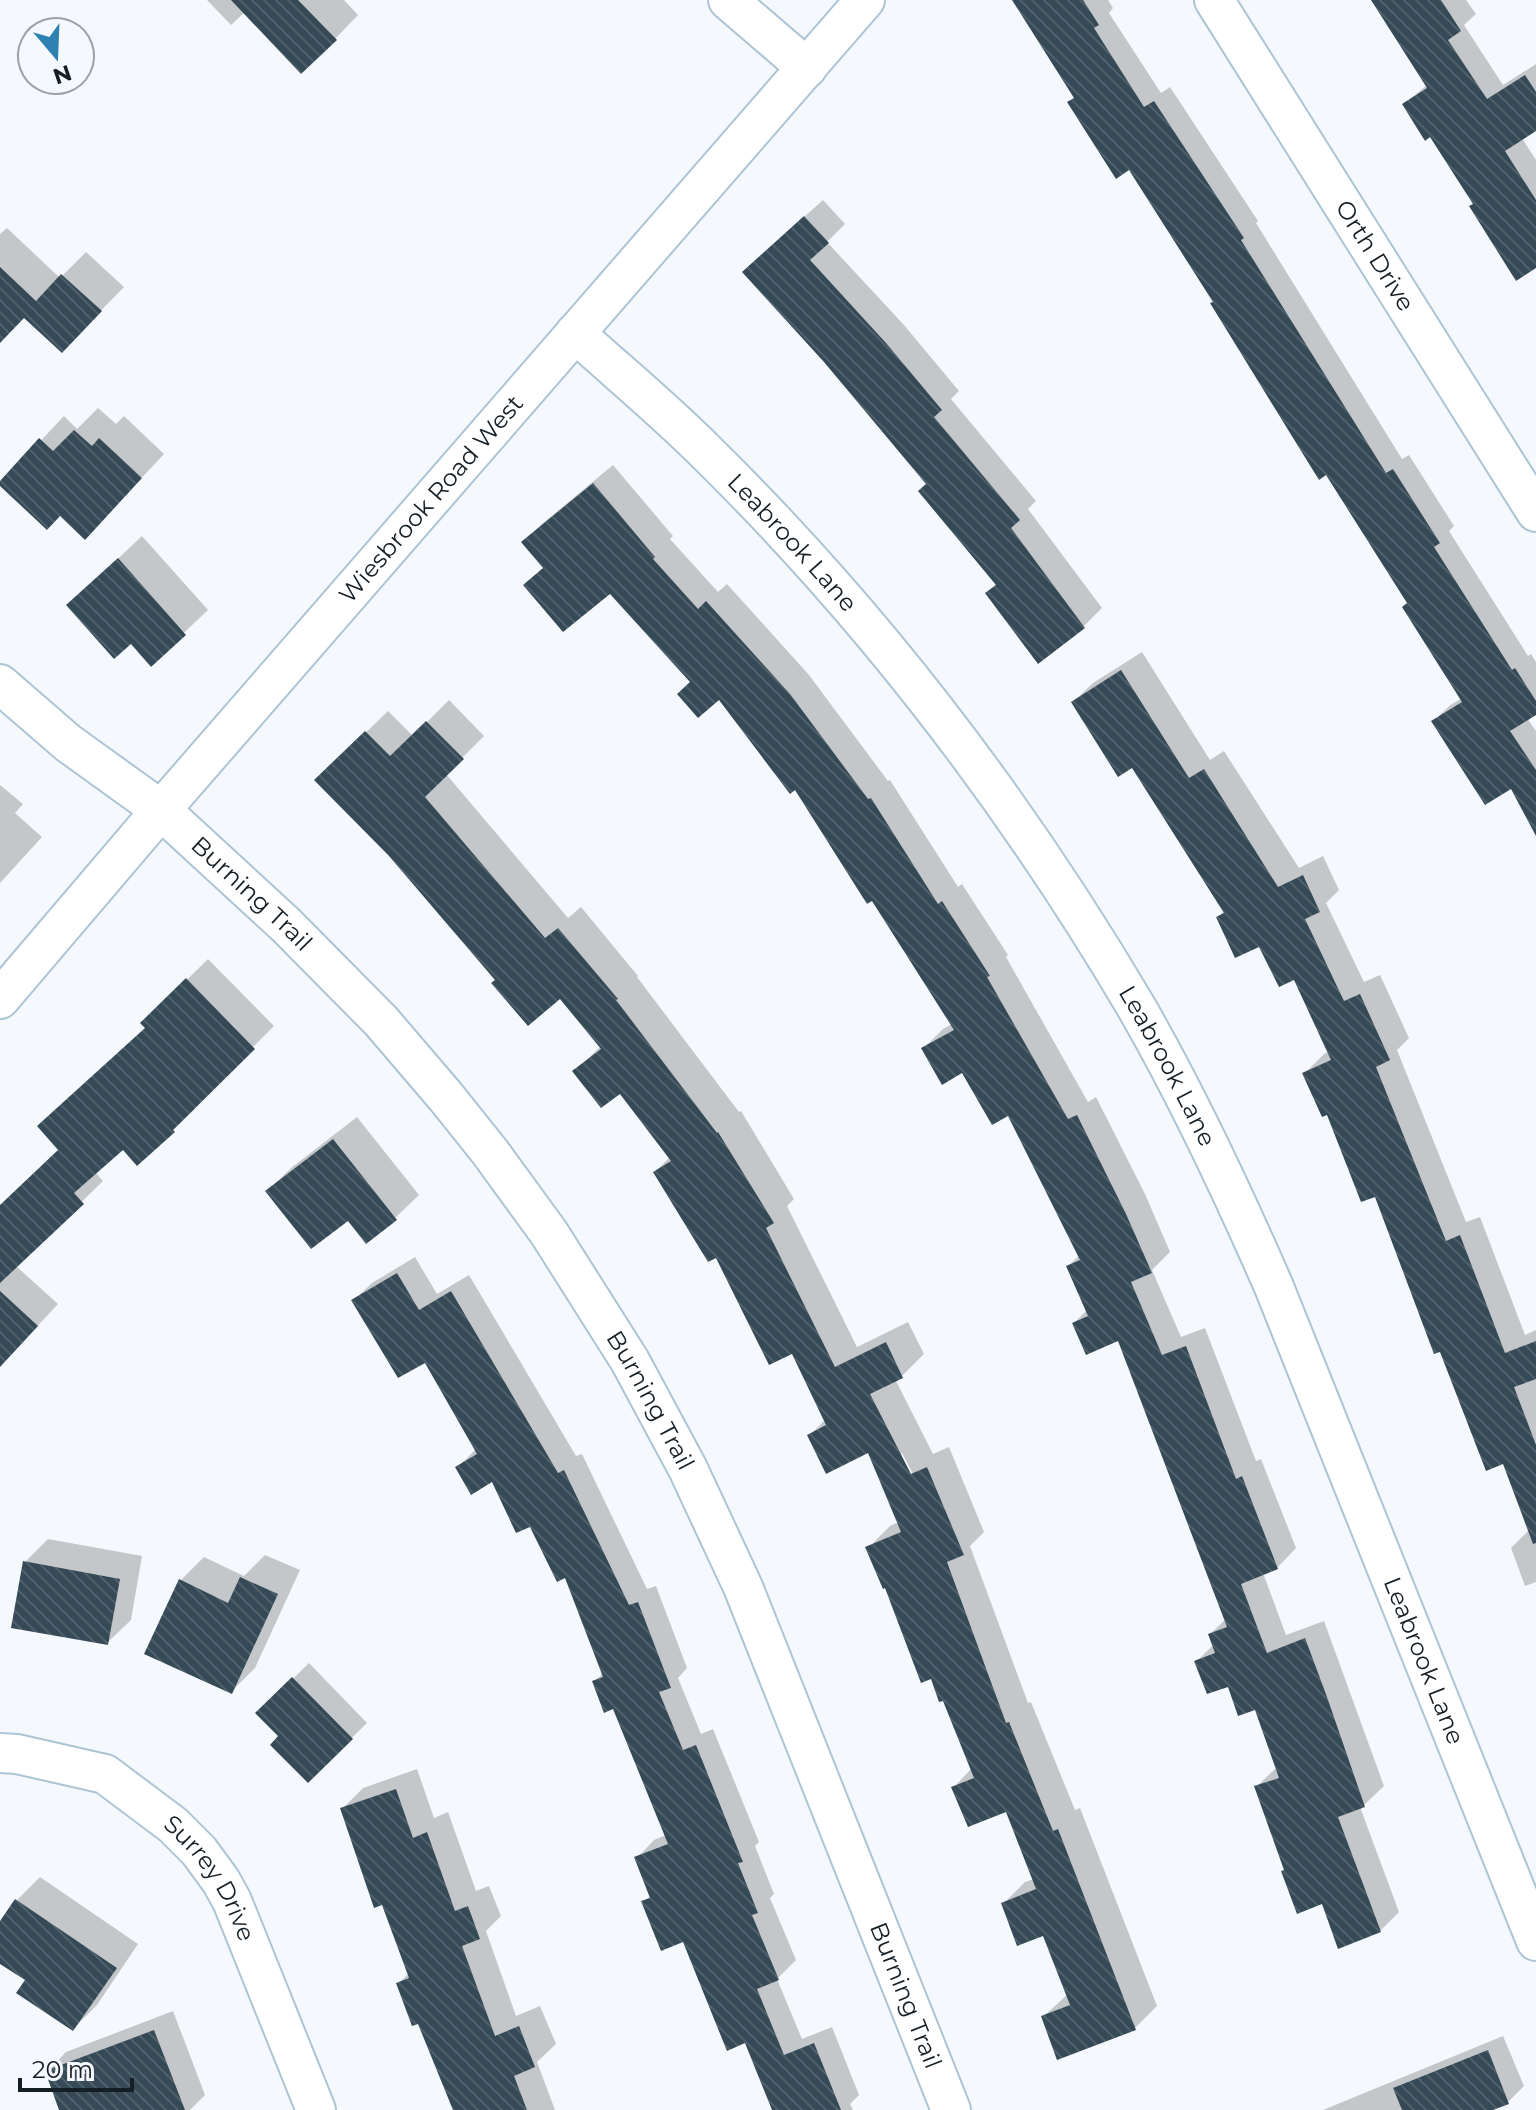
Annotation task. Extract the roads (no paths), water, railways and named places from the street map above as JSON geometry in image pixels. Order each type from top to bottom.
[{"type":"street","points":[[728,0],[807,68]]},
{"type":"street","name":"Wiesbrook Road West","points":[[0,999],[865,0]]},
{"type":"street","name":"Orth Drive","points":[[1214,0],[1536,512]]},
{"type":"street","name":"Leabrook Lane","points":[[575,333],[704,450],[790,539],[872,631],[1027,834],[1139,1012],[1201,1128],[1274,1287],[1536,1941]]},
{"type":"street","name":"Burning Trail","points":[[0,684],[68,743],[161,810],[286,925],[381,1021],[446,1097],[549,1233],[630,1361],[688,1469],[743,1587],[951,2110]]},
{"type":"street","name":"Surrey Drive","points":[[0,1753],[105,1774],[173,1825],[199,1851],[232,1901],[316,2110]]}]
